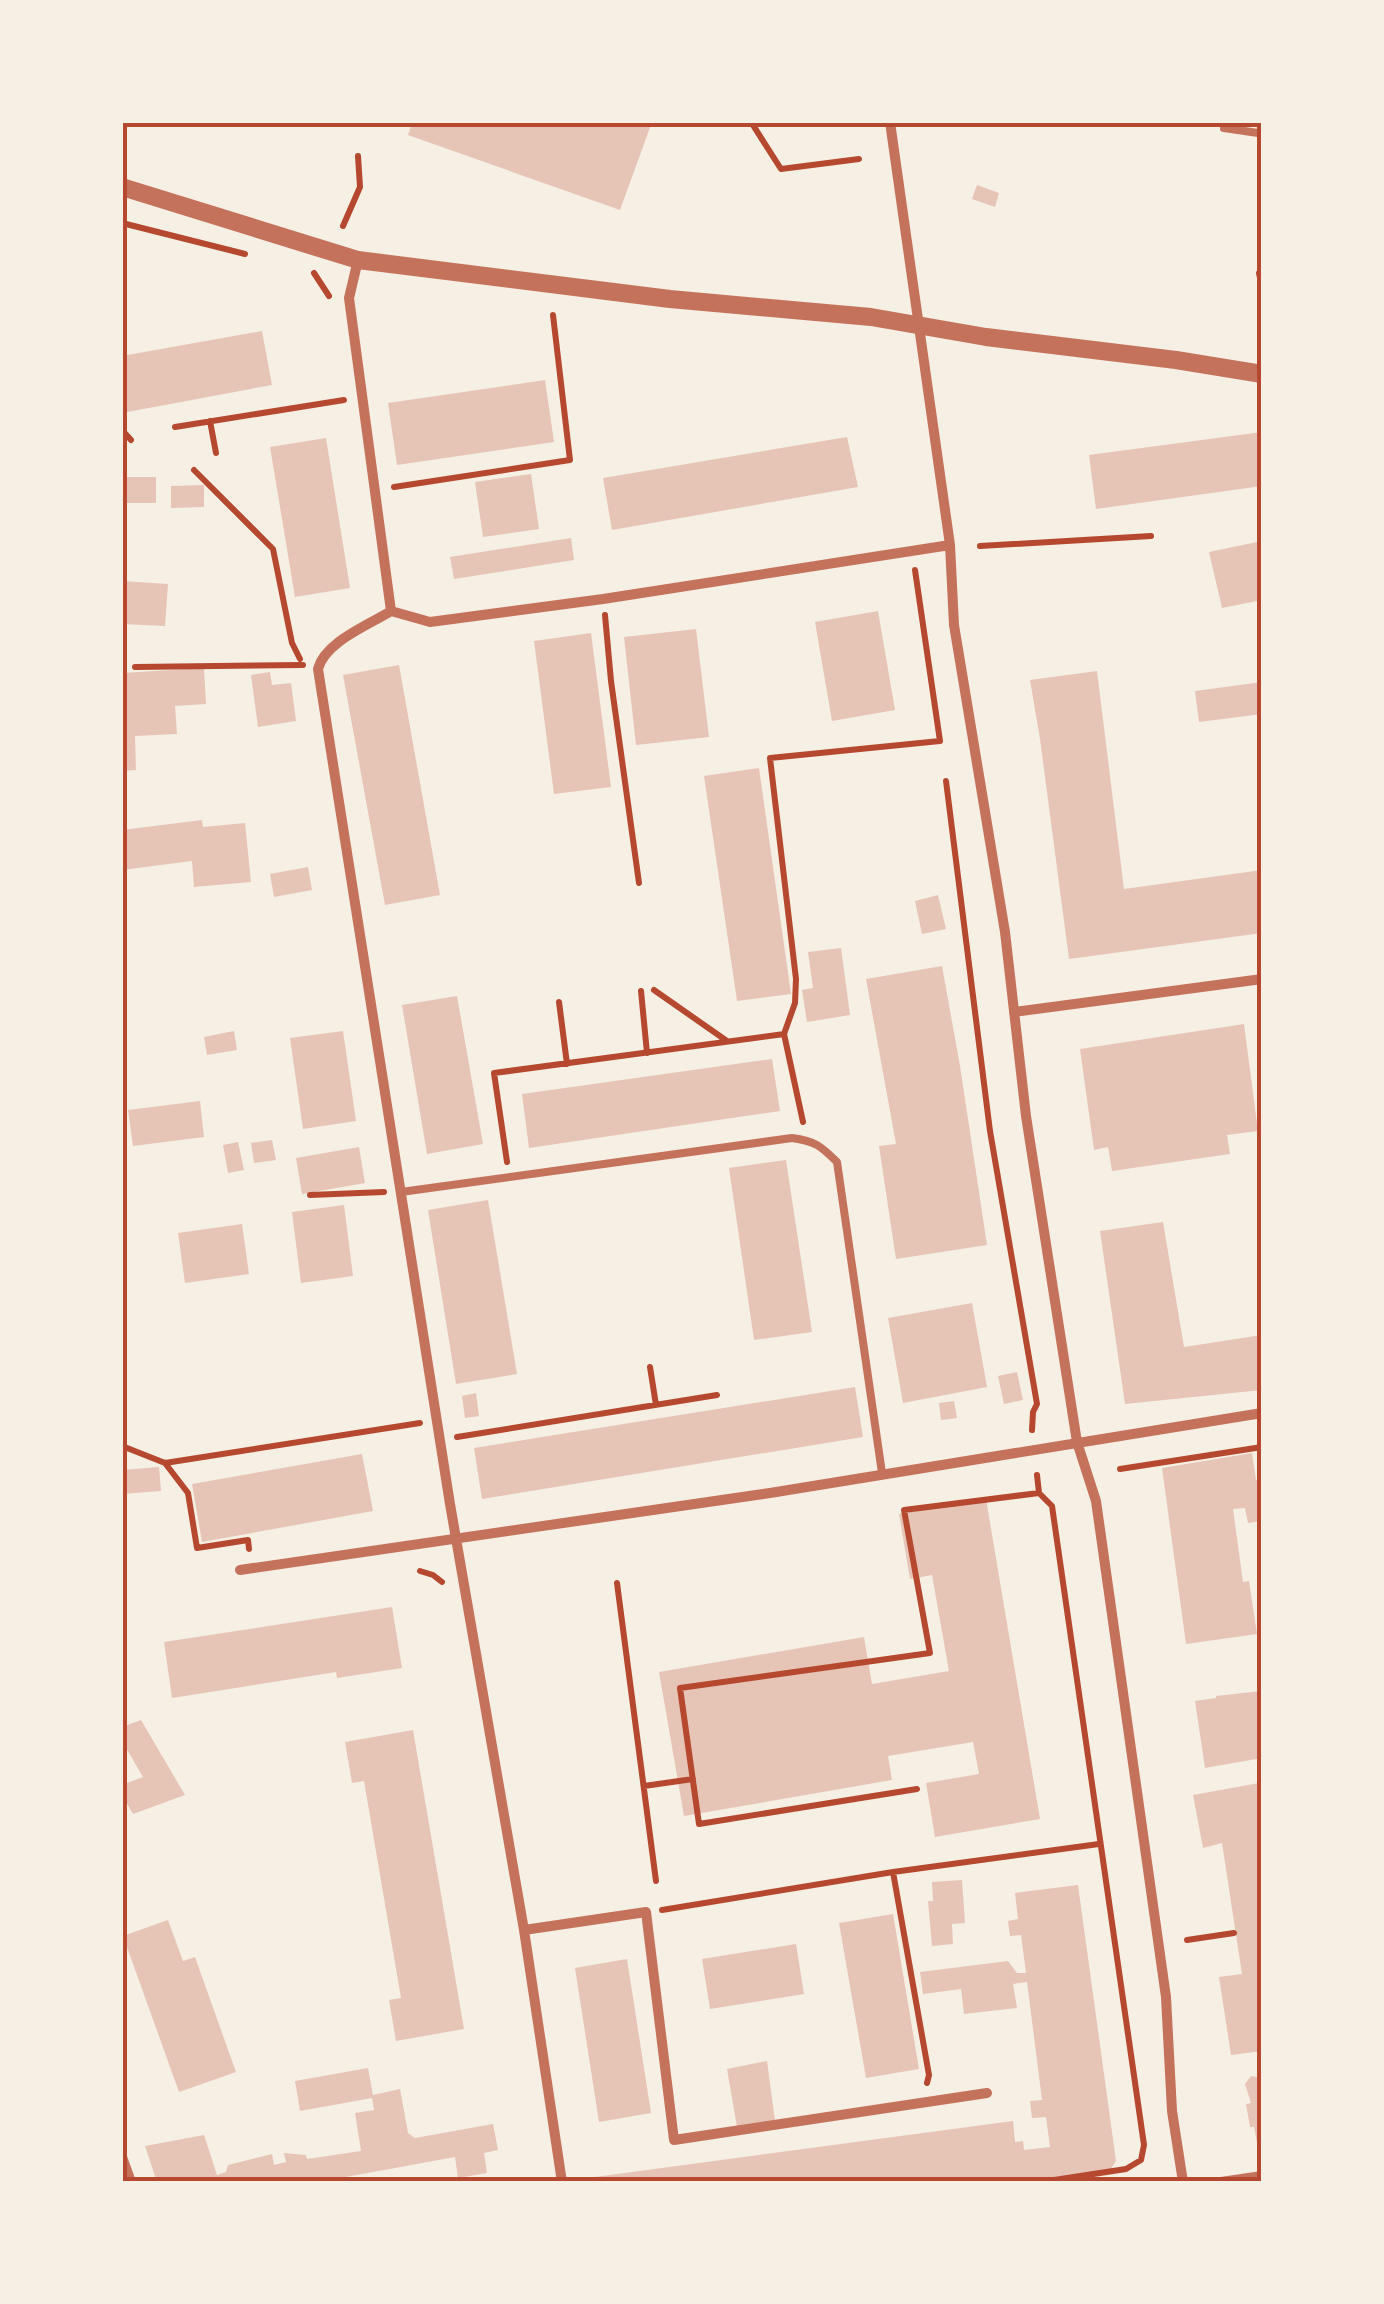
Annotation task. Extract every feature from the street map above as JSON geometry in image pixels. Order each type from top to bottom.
[{"type":"street","points":[[890,122],[950,546],[954,625],[1005,932],[1026,1116],[1077,1442],[1096,1501],[1166,1996],[1172,2111],[1183,2182]]},
{"type":"street","points":[[122,187],[358,260],[670,300],[871,316],[986,337],[1262,374]]},
{"type":"street","points":[[358,260],[349,298],[390,611]]},
{"type":"street","points":[[562,2182],[318,670],[321,658],[335,644],[390,611],[430,622],[950,546]]},
{"type":"street","points":[[1014,1012],[1262,979]]},
{"type":"street","points":[[240,1570],[770,1494],[1262,1413]]},
{"type":"street","points":[[524,1930],[646,1912],[674,2140],[987,2093]]},
{"type":"street","points":[[122,2158],[131,2182]]},
{"type":"street","points":[[1220,2182],[1262,2176]]},
{"type":"lane","points":[[1224,128],[1262,136]]},
{"type":"lane","points":[[401,1192],[792,1138],[820,1145],[837,1162],[882,1474]]},
{"type":"path","points":[[751,122],[781,169],[859,159]]},
{"type":"path","points":[[343,226],[360,187],[358,156]]},
{"type":"path","points":[[122,223],[256,257]]},
{"type":"path","points":[[313,271],[330,300]]},
{"type":"path","points":[[1259,273],[1262,288]]},
{"type":"path","points":[[392,488],[570,460],[553,314]]},
{"type":"path","points":[[175,427],[345,400],[342,384]]},
{"type":"path","points":[[210,422],[216,454]]},
{"type":"path","points":[[122,430],[132,440]]},
{"type":"path","points":[[194,470],[273,549],[292,643],[303,664]]},
{"type":"path","points":[[980,546],[1151,536]]},
{"type":"path","points":[[804,1123],[784,1034],[795,1002],[796,979],[770,758],[940,741],[913,558]]},
{"type":"path","points":[[602,598],[638,884]]},
{"type":"path","points":[[305,683],[303,664],[307,649]]},
{"type":"path","points":[[135,667],[303,664],[318,670]]},
{"type":"path","points":[[946,781],[990,1131],[1037,1404],[1032,1436]]},
{"type":"path","points":[[654,990],[728,1042]]},
{"type":"path","points":[[641,992],[647,1053]]},
{"type":"path","points":[[560,1002],[567,1064]]},
{"type":"path","points":[[508,1168],[494,1073],[784,1034]]},
{"type":"path","points":[[310,1196],[378,1192]]},
{"type":"path","points":[[650,1367],[656,1405]]},
{"type":"path","points":[[452,1438],[718,1395]]},
{"type":"path","points":[[122,1446],[165,1463],[427,1422]]},
{"type":"path","points":[[1120,1469],[1262,1447]]},
{"type":"path","points":[[165,1463],[188,1493],[196,1548],[248,1540],[250,1558]]},
{"type":"path","points":[[1036,1474],[1039,1493],[1052,1506],[1144,2145],[1141,2160],[1126,2169],[1041,2182]]},
{"type":"path","points":[[917,1790],[699,1824],[680,1688],[930,1653],[904,1510],[1039,1493]]},
{"type":"path","points":[[617,1583],[656,1882]]},
{"type":"path","points":[[644,1786],[693,1780]]},
{"type":"path","points":[[646,1912],[1100,1844]]},
{"type":"path","points":[[894,1872],[929,2075],[922,2103]]},
{"type":"path","points":[[1187,1940],[1234,1933]]},
{"type":"building","points":[[412,122],[652,122],[620,210],[408,135]]},
{"type":"building","points":[[977,185],[999,193],[995,207],[972,199]]},
{"type":"building","points":[[262,331],[272,385],[122,413],[122,356]]},
{"type":"building","points":[[545,380],[554,442],[397,465],[388,403]]},
{"type":"building","points":[[1262,432],[1262,486],[1096,509],[1089,455]]},
{"type":"building","points":[[847,437],[858,487],[612,530],[603,478]]},
{"type":"building","points":[[326,438],[350,588],[295,597],[270,447]]},
{"type":"building","points":[[531,474],[539,529],[483,537],[475,482]]},
{"type":"building","points":[[123,477],[156,477],[156,503],[123,503]]},
{"type":"building","points":[[204,485],[204,507],[171,508],[171,486]]},
{"type":"building","points":[[571,538],[574,560],[454,579],[450,557]]},
{"type":"building","points":[[1262,541],[1262,600],[1222,608],[1209,552]]},
{"type":"building","points":[[122,581],[168,584],[165,626],[122,624]]},
{"type":"building","points":[[878,611],[895,710],[832,721],[815,622]]},
{"type":"building","points":[[696,629],[709,737],[636,745],[624,637]]},
{"type":"building","points":[[591,633],[611,787],[554,794],[534,641]]},
{"type":"building","points":[[399,665],[440,895],[385,905],[343,675]]},
{"type":"building","points":[[204,668],[206,704],[175,706],[177,734],[135,736],[136,770],[122,771],[122,673]]},
{"type":"building","points":[[1097,671],[1124,889],[1262,870],[1262,933],[1069,959],[1030,680]]},
{"type":"building","points":[[270,672],[272,685],[291,683],[296,721],[258,727],[251,675]]},
{"type":"building","points":[[1262,682],[1262,714],[1199,722],[1195,691]]},
{"type":"building","points":[[759,768],[791,994],[737,1001],[704,776]]},
{"type":"building","points":[[202,820],[203,827],[245,823],[251,882],[194,887],[192,861],[122,870],[122,830]]},
{"type":"building","points":[[308,867],[312,890],[274,897],[270,874]]},
{"type":"building","points":[[938,895],[946,929],[922,934],[915,901]]},
{"type":"building","points":[[841,948],[850,1015],[807,1022],[802,990],[813,988],[808,952]]},
{"type":"building","points":[[942,966],[987,1245],[896,1259],[879,1146],[896,1144],[866,979]]},
{"type":"building","points":[[457,996],[483,1144],[427,1154],[402,1005]]},
{"type":"building","points":[[1244,1024],[1258,1131],[1227,1135],[1230,1154],[1112,1171],[1108,1147],[1094,1150],[1080,1049]]},
{"type":"building","points":[[234,1031],[237,1050],[207,1055],[204,1037]]},
{"type":"building","points":[[343,1031],[356,1121],[303,1129],[290,1038]]},
{"type":"building","points":[[772,1059],[780,1111],[529,1148],[522,1094]]},
{"type":"building","points":[[200,1101],[204,1137],[133,1146],[128,1110]]},
{"type":"building","points":[[272,1140],[276,1160],[254,1163],[251,1143]]},
{"type":"building","points":[[238,1142],[244,1170],[228,1173],[223,1145]]},
{"type":"building","points":[[359,1147],[365,1183],[302,1194],[296,1158]]},
{"type":"building","points":[[786,1160],[812,1332],[754,1340],[729,1168]]},
{"type":"building","points":[[488,1200],[517,1374],[456,1384],[428,1210]]},
{"type":"building","points":[[344,1205],[353,1276],[301,1283],[292,1212]]},
{"type":"building","points":[[1163,1222],[1184,1347],[1262,1335],[1262,1390],[1125,1404],[1100,1231]]},
{"type":"building","points":[[242,1224],[249,1274],[185,1283],[178,1233]]},
{"type":"building","points":[[972,1303],[987,1387],[903,1403],[888,1318]]},
{"type":"building","points":[[1017,1372],[1023,1400],[1004,1404],[998,1376]]},
{"type":"building","points":[[855,1387],[863,1437],[482,1499],[474,1448]]},
{"type":"building","points":[[476,1393],[479,1416],[465,1418],[462,1396]]},
{"type":"building","points":[[954,1401],[957,1418],[941,1420],[939,1403]]},
{"type":"building","points":[[1252,1453],[1256,1480],[1262,1479],[1262,1521],[1248,1523],[1245,1508],[1233,1509],[1243,1582],[1249,1581],[1257,1634],[1186,1644],[1162,1468]]},
{"type":"building","points":[[362,1454],[373,1511],[202,1542],[192,1484]]},
{"type":"building","points":[[159,1467],[161,1491],[122,1494],[122,1470]]},
{"type":"building","points":[[986,1499],[1040,1819],[935,1837],[926,1783],[979,1774],[973,1742],[888,1756],[892,1780],[684,1816],[659,1672],[864,1637],[872,1684],[949,1671],[932,1575],[910,1579],[899,1514]]},
{"type":"building","points":[[392,1607],[402,1668],[337,1678],[336,1672],[172,1698],[164,1642]]},
{"type":"building","points":[[1261,1691],[1262,1758],[1205,1768],[1195,1701]]},
{"type":"building","points":[[141,1720],[185,1795],[133,1814],[122,1795],[122,1785],[143,1777],[122,1741],[122,1727]]},
{"type":"building","points":[[413,1730],[464,2029],[396,2041],[389,2000],[401,1998],[364,1781],[352,1783],[345,1742]]},
{"type":"building","points":[[1259,1783],[1262,2051],[1231,2055],[1219,1977],[1242,1974],[1222,1843],[1203,1848],[1193,1795]]},
{"type":"building","points":[[962,1880],[965,1923],[952,1924],[953,1944],[932,1946],[928,1901],[933,1901],[932,1882]]},
{"type":"building","points":[[1078,1885],[1116,2161],[1110,2170],[1016,2182],[580,2182],[1013,2121],[1015,2142],[1023,2141],[1024,2150],[1050,2147],[1046,2117],[1032,2118],[1030,2101],[1042,2100],[1027,1982],[1013,1984],[1017,2008],[964,2014],[961,1989],[923,1994],[920,1972],[1008,1961],[1017,1973],[1026,1973],[1021,1935],[1010,1936],[1008,1921],[1018,1919],[1015,1893]]},
{"type":"building","points":[[893,1914],[919,2069],[866,2078],[839,1923]]},
{"type":"building","points":[[168,1920],[183,1961],[195,1957],[236,2072],[179,2092],[123,1936]]},
{"type":"building","points":[[796,1944],[804,1994],[710,2009],[702,1959]]},
{"type":"building","points":[[627,1959],[651,2113],[599,2122],[575,1968]]},
{"type":"building","points":[[767,2061],[775,2121],[737,2127],[727,2069]]},
{"type":"building","points":[[368,2068],[373,2095],[400,2089],[408,2133],[415,2138],[493,2124],[498,2150],[484,2153],[487,2173],[458,2178],[455,2157],[324,2181],[295,2177],[277,2182],[157,2182],[145,2146],[204,2135],[217,2175],[226,2172],[228,2165],[272,2154],[274,2165],[286,2162],[284,2153],[306,2155],[307,2159],[361,2151],[355,2113],[374,2110],[372,2098],[300,2111],[295,2081]]},
{"type":"building","points":[[1251,2076],[1262,2078],[1260,2157],[1246,2104],[1251,2103],[1245,2084]]}]
